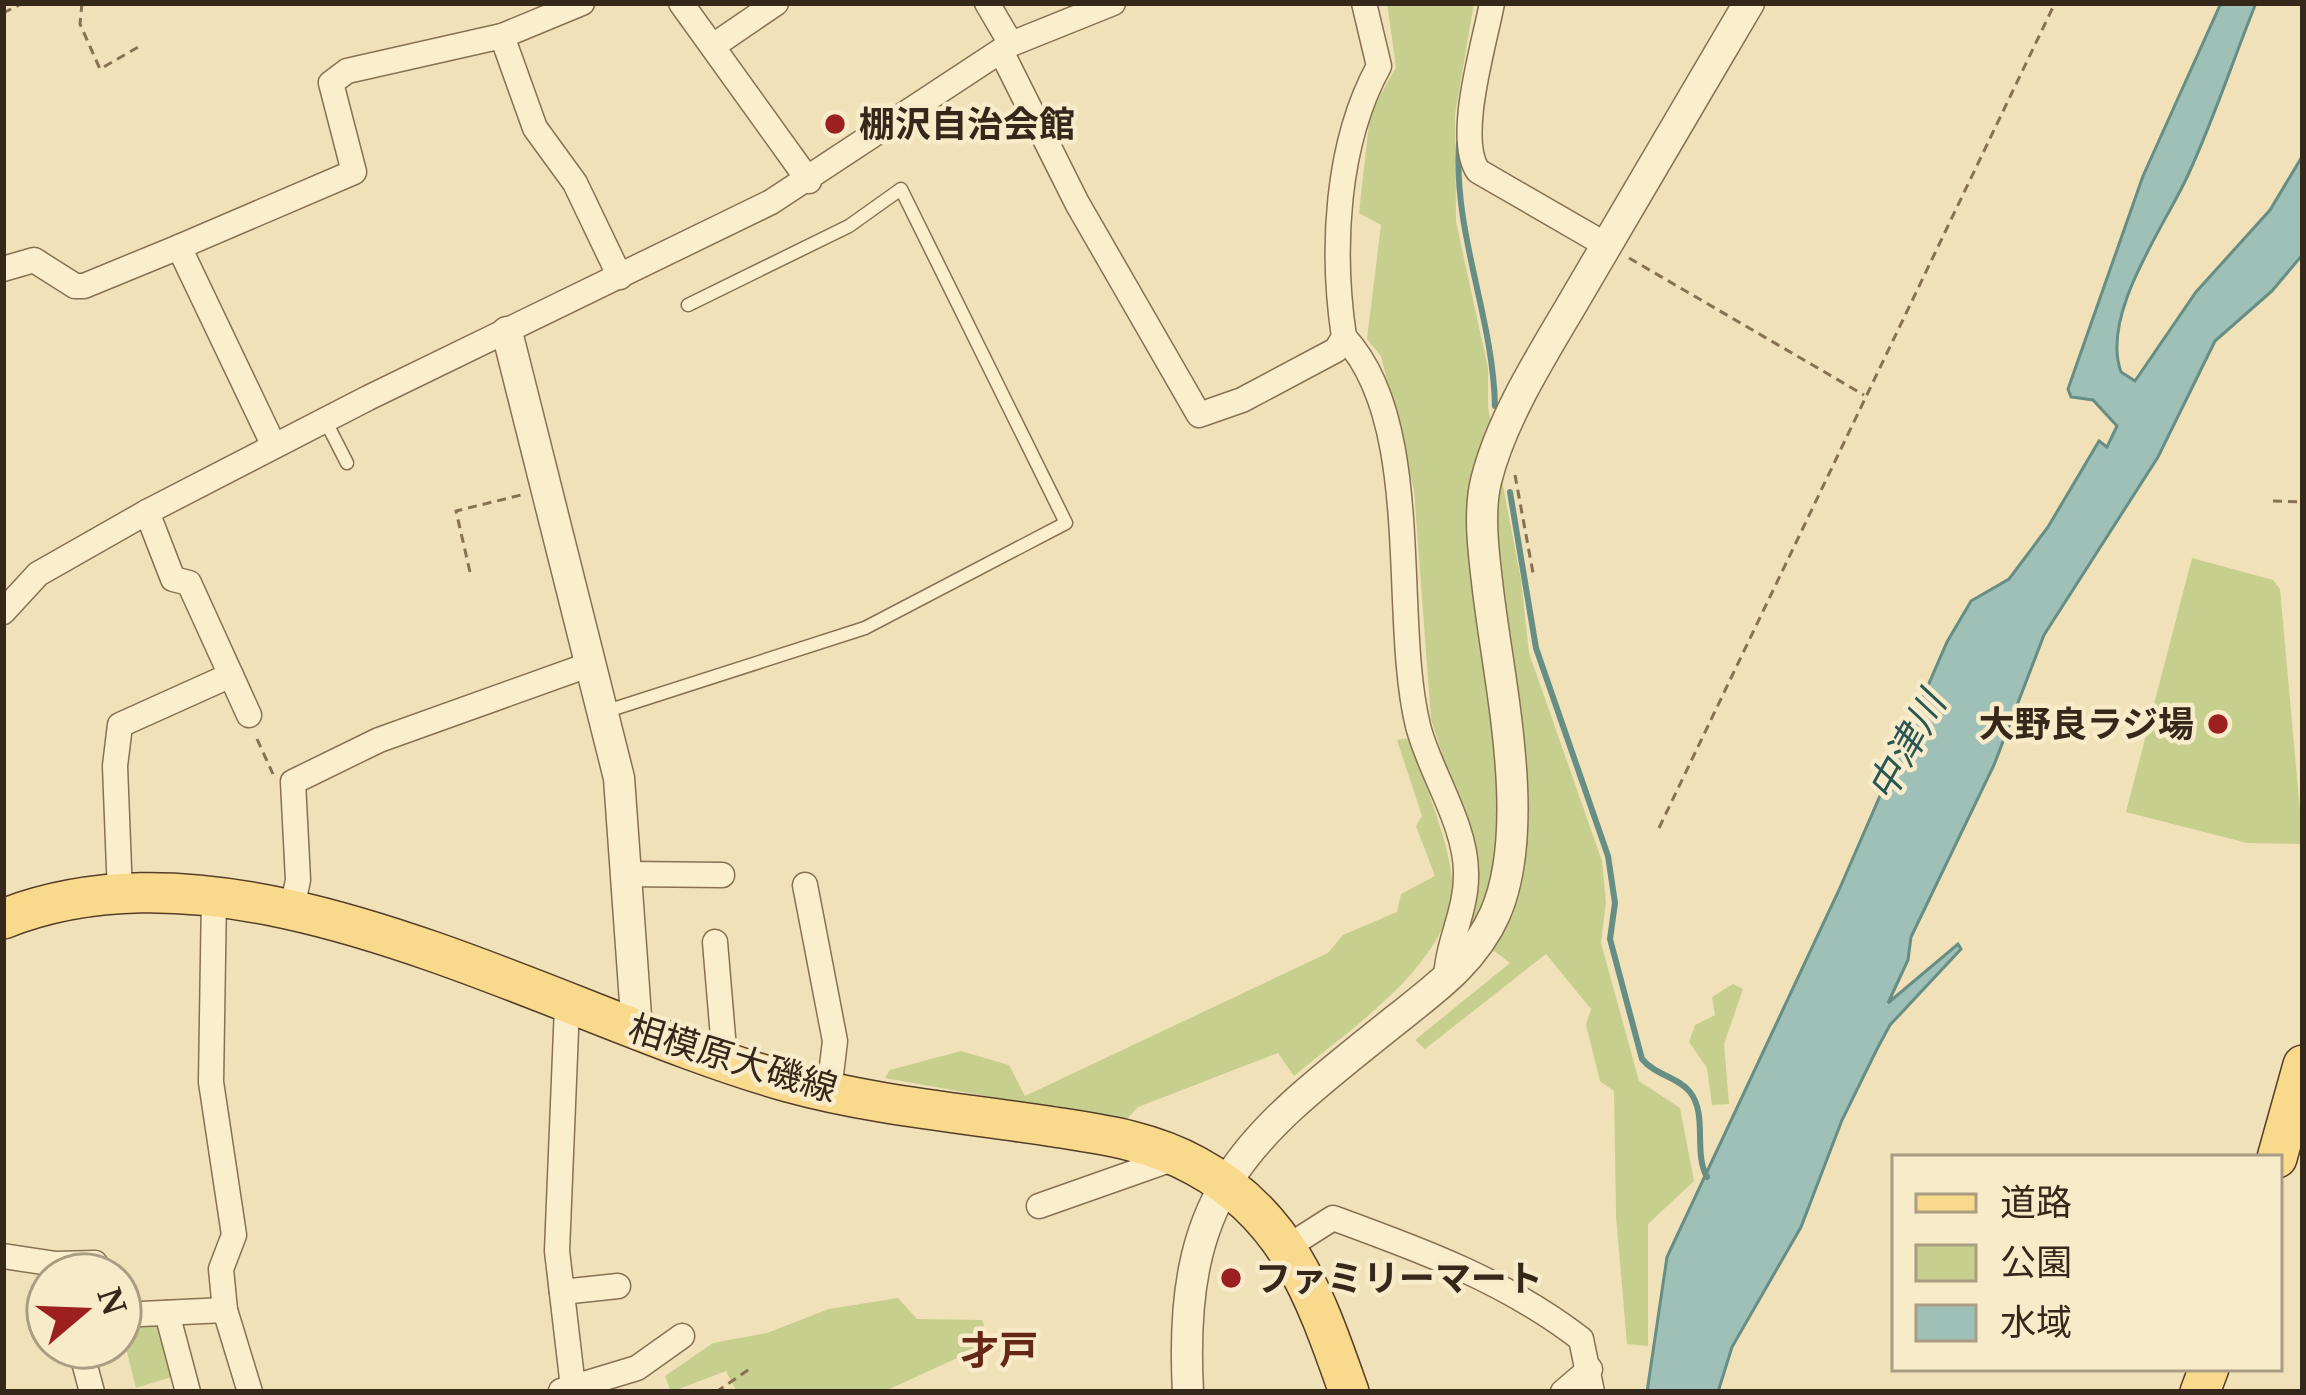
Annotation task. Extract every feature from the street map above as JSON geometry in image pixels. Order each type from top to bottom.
[{"type":"main road","name":"相模原大磯線","points":[[7,909],[170,890],[292,908],[724,1061],[829,1091],[1132,1140],[1178,1157],[1262,1213],[1289,1246],[1317,1302],[1349,1392]]},
{"type":"main road","points":[[2278,1155],[2303,1065]]},
{"type":"street","points":[[3,269],[34,260],[75,286],[84,286],[354,172],[331,83],[347,71],[502,36],[582,3]]},
{"type":"street","points":[[681,3],[809,182]]},
{"type":"street","points":[[713,46],[776,3]]},
{"type":"street","points":[[987,3],[1077,203],[1199,415],[1261,390],[1336,350],[1343,337],[1339,217],[1359,103],[1379,66],[1364,3]]},
{"type":"street","points":[[3,612],[15,585],[148,512],[809,182],[922,99],[1006,47],[1113,3]]},
{"type":"street","points":[[1492,3],[1471,115],[1471,161],[1478,171],[1606,245]]},
{"type":"street","points":[[1187,1392],[1184,1309],[1190,1275],[1200,1235],[1226,1185],[1276,1118],[1446,980],[1485,933],[1504,890],[1509,858],[1508,773],[1484,549],[1485,483],[1606,245],[1749,3]]},
{"type":"street","points":[[502,36],[535,128],[575,183],[620,277]]},
{"type":"street","points":[[179,247],[274,446]]},
{"type":"street","points":[[507,332],[619,778],[638,1030]]},
{"type":"street","points":[[1343,337],[1364,359],[1401,494],[1405,607],[1418,724],[1466,867],[1465,903],[1447,950],[1446,980]]},
{"type":"street","points":[[148,512],[173,579],[189,583],[249,715]]},
{"type":"street","points":[[292,908],[298,880],[293,782],[379,740],[591,664]]},
{"type":"street","points":[[120,894],[115,766],[120,725],[231,675]]},
{"type":"street","points":[[628,874],[694,864],[703,878],[722,875]]},
{"type":"street","points":[[805,885],[826,945],[835,1041],[829,1091]]},
{"type":"street","points":[[214,896],[211,1082],[234,1235],[221,1269],[226,1310],[250,1392]]},
{"type":"street","points":[[722,954],[724,1061]]},
{"type":"street","points":[[567,1006],[557,1251],[566,1389],[637,1368],[682,1336]]},
{"type":"street","points":[[1040,1206],[1178,1157]]},
{"type":"street","points":[[1289,1246],[1333,1218],[1444,1258],[1540,1307],[1581,1339],[1591,1380],[1563,1392]]},
{"type":"street","points":[[562,1292],[618,1286]]},
{"type":"street","points":[[144,1314],[226,1310]]},
{"type":"street","points":[[166,1313],[188,1392]]},
{"type":"lane","points":[[603,712],[865,628],[1066,523],[901,189],[849,226],[688,305]]},
{"type":"lane","points":[[325,420],[347,463]]},
{"type":"path","points":[[3,13],[23,3]]},
{"type":"path","points":[[82,3],[80,24],[100,69],[140,46]]},
{"type":"path","points":[[1658,828],[2055,3]]},
{"type":"path","points":[[1606,245],[1867,397]]},
{"type":"path","points":[[1499,448],[1515,472],[1533,573]]},
{"type":"path","points":[[470,572],[456,511],[546,488]]},
{"type":"path","points":[[2272,501],[2303,502]]},
{"type":"path","points":[[249,715],[278,786],[293,782]]},
{"type":"path","points":[[716,1392],[751,1368]]},
{"type":"green space","points":[[1387,3],[1474,3],[1455,115],[1456,222],[1488,368],[1488,407],[1521,580],[1529,653],[1602,861],[1606,902],[1601,943],[1639,1081],[1680,1108],[1694,1181],[1648,1224],[1648,1346],[1627,1344],[1616,1216],[1614,1091],[1600,1081],[1586,1025],[1591,1009],[1546,954],[1425,1049],[1415,1040],[1510,963],[1472,934],[1456,945],[1473,912],[1479,868],[1431,719],[1414,490],[1381,356],[1367,339],[1381,225],[1359,213],[1370,114],[1396,67]]},
{"type":"green space","points":[[2192,558],[2273,580],[2280,589],[2303,844],[2247,843],[2126,812]]},
{"type":"green space","points":[[1410,738],[1451,871],[1451,902],[1441,932],[1399,987],[1294,1076],[1278,1053],[1138,1107],[1125,1121],[885,1078],[890,1070],[961,1051],[1009,1065],[1025,1096],[1328,953],[1343,935],[1397,912],[1401,894],[1435,876],[1416,826],[1422,816],[1397,740]]},
{"type":"green space","points":[[1733,984],[1743,989],[1724,1044],[1729,1104],[1712,1105],[1707,1068],[1689,1042],[1695,1025],[1715,1015],[1712,997]]},
{"type":"green space","points":[[898,1298],[917,1319],[982,1320],[990,1343],[883,1392],[737,1392],[726,1371],[671,1392],[665,1376],[713,1343],[767,1333],[829,1309]]},
{"type":"green space","points":[[144,1322],[163,1326],[178,1375],[136,1388],[132,1371],[144,1371]]},
{"type":"water","name":"中津川","points":[[2221,3],[2256,3],[2197,154],[2127,298],[2119,324],[2121,372],[2135,381],[2196,292],[2270,210],[2303,155],[2303,254],[2272,291],[2215,341],[2158,457],[2044,635],[1994,765],[1911,937],[1908,960],[1888,1003],[1958,944],[1961,949],[1890,1025],[1842,1120],[1801,1227],[1732,1347],[1718,1392],[1647,1392],[1667,1257],[1839,890],[1947,642],[1971,601],[2009,579],[2048,527],[2099,441],[2107,447],[2117,426],[2093,400],[2071,397],[2068,389],[2143,176]]},
{"type":"waterway","points":[[1459,143],[1462,209],[1488,340],[1495,406]]},
{"type":"waterway","points":[[1510,492],[1536,648],[1608,856],[1615,903],[1610,939],[1642,1059],[1685,1087],[1695,1101],[1707,1177]]},
{"type":"place","name":"棚沢自治会館","points":[[835,124]]},
{"type":"place","name":"大野良ラジ場","points":[[2218,724]]},
{"type":"place","name":"ファミリーマート","points":[[1231,1278]]},
{"type":"district","name":"才戸","points":[[999,1350]]}]
